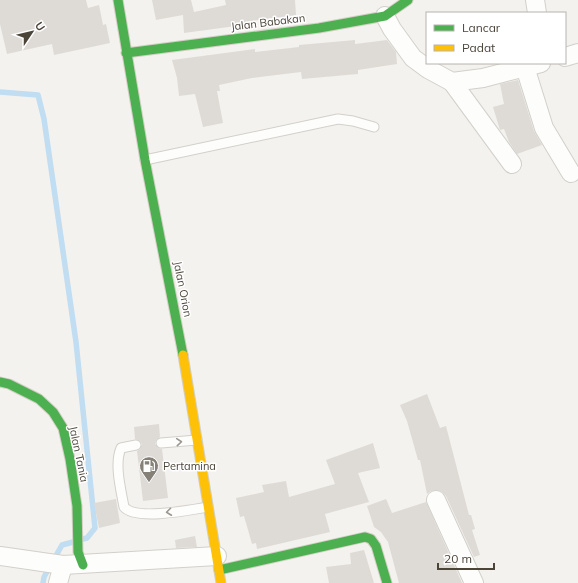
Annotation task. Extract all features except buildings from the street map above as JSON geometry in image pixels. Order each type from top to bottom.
[{"type":"main road","name":"Jalan Orion","points":[[118,0],[145,160],[182,349],[221,583]]},
{"type":"main road","name":"Jalan Babakan","points":[[126,53],[319,28],[385,16],[408,0]]},
{"type":"main road","name":"Jalan Tania","points":[[0,382],[9,384],[39,399],[53,412],[64,428],[77,506],[80,558]]},
{"type":"main road","points":[[218,563],[365,537],[371,539],[376,546],[387,583]]},
{"type":"street","points":[[535,0],[537,12]]},
{"type":"street","points":[[385,16],[392,29],[414,58],[424,67],[452,82],[512,164]]},
{"type":"street","points":[[566,57],[578,53]]},
{"type":"street","points":[[452,82],[483,78],[533,65],[544,128],[570,172]]},
{"type":"street","points":[[436,500],[474,583]]},
{"type":"street","points":[[0,556],[55,564],[80,558],[218,563]]},
{"type":"street","points":[[55,564],[58,583]]},
{"type":"lane","points":[[145,160],[338,119],[353,121],[374,127]]},
{"type":"lane","points":[[161,443],[196,440]]},
{"type":"lane","points":[[136,445],[122,448],[119,453],[119,478],[124,507],[128,511],[136,514],[147,515],[208,507]]},
{"type":"waterway","points":[[0,92],[38,95],[44,119],[76,342],[95,528],[87,538],[83,539]]},
{"type":"waterway","points":[[43,583],[44,577],[62,545],[73,542]]},
{"type":"traffic: fast","points":[[118,0],[145,160],[183,355]]},
{"type":"traffic: fast","points":[[126,53],[319,28],[385,16],[408,0]]},
{"type":"traffic: fast","points":[[0,382],[9,384],[39,399],[53,412],[63,428],[70,459],[77,506],[78,552],[83,565]]},
{"type":"traffic: fast","points":[[219,570],[365,537],[371,539],[376,546],[387,583]]},
{"type":"traffic: slow","points":[[183,355],[221,583]]},
{"type":"place","name":"Pertamina","points":[[149,483]]}]
